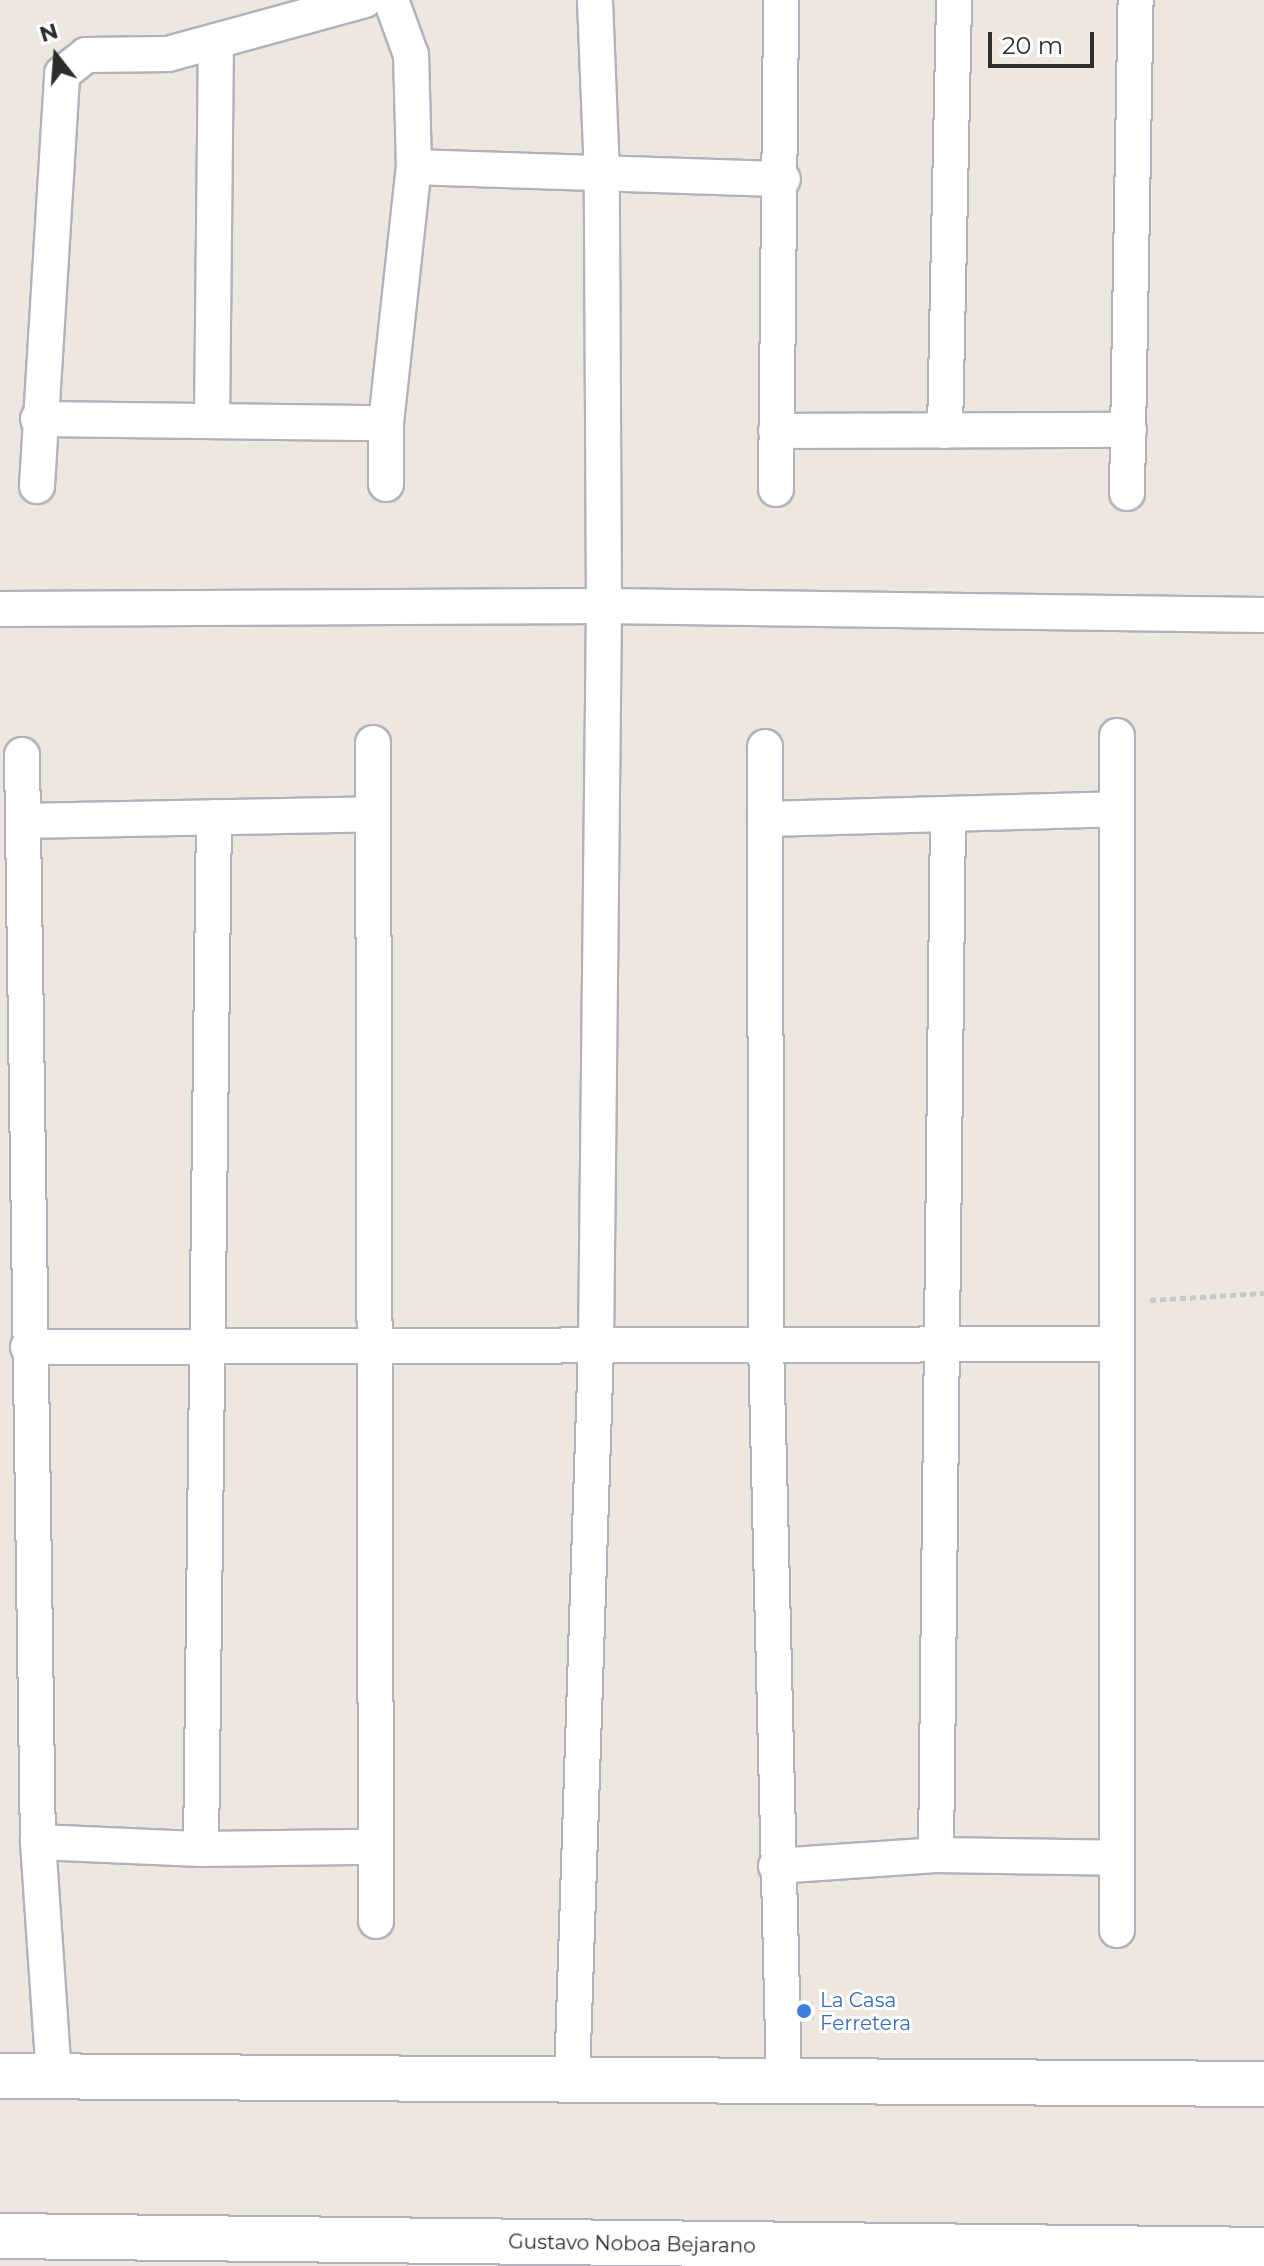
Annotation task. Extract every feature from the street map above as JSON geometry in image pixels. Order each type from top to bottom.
[{"type":"street","points":[[37,486],[38,419],[62,74],[86,55],[168,54],[365,0]]},
{"type":"street","points":[[386,484],[386,423],[414,167],[411,55],[391,0]]},
{"type":"street","points":[[572,2079],[596,1346],[604,606],[602,175],[595,0]]},
{"type":"street","points":[[776,489],[783,179],[781,0]]},
{"type":"street","points":[[945,431],[954,0]]},
{"type":"street","points":[[1127,493],[1136,0]]},
{"type":"street","points":[[212,421],[216,43]]},
{"type":"street","points":[[414,167],[783,179]]},
{"type":"street","points":[[38,419],[386,423]]},
{"type":"street","points":[[776,431],[1129,430]]},
{"type":"street","points":[[0,609],[604,606],[1264,615]]},
{"type":"street","points":[[1117,736],[1117,1930]]},
{"type":"street","points":[[373,743],[376,1921]]},
{"type":"street","points":[[765,747],[766,1343],[776,1866],[784,2081]]},
{"type":"street","points":[[22,755],[28,1347],[38,1842],[54,2076]]},
{"type":"street","points":[[765,819],[1117,809]]},
{"type":"street","points":[[24,821],[373,814]]},
{"type":"street","points":[[936,1855],[948,814]]},
{"type":"street","points":[[201,1849],[214,817]]},
{"type":"street","points":[[28,1347],[1117,1344]]},
{"type":"street","points":[[38,1842],[201,1849],[376,1847]]},
{"type":"street","points":[[776,1866],[936,1855],[1117,1858]]},
{"type":"street","points":[[0,2076],[1264,2084]]},
{"type":"street","name":"Gustavo Noboa Bejarano","points":[[0,2236],[569,2255],[1264,2250]]},
{"type":"path","points":[[1117,1303],[1264,1293]]},
{"type":"building","name":"La Casa Ferretera","points":[[795,2002],[813,2002],[814,2019],[795,2020]]},
{"type":"place","name":"La Casa Ferretera","points":[[804,2011]]}]
